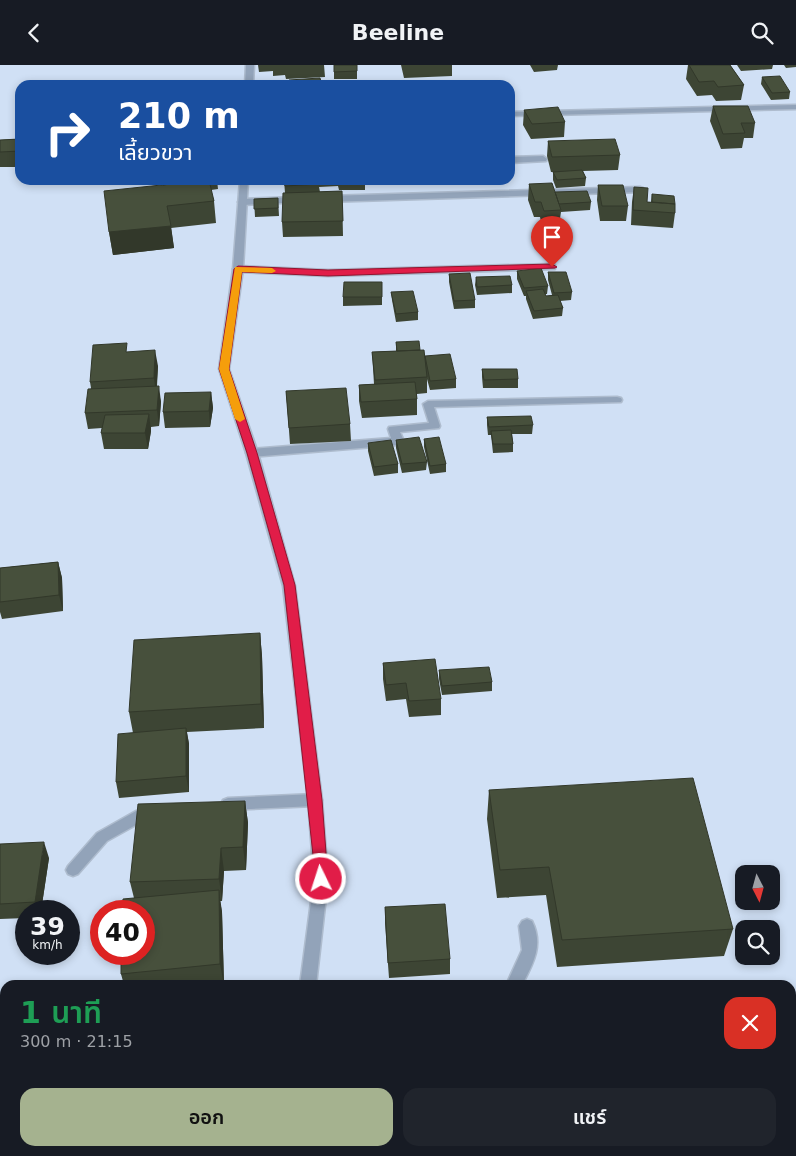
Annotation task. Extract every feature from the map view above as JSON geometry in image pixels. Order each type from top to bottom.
[{"type":"street","points":[[248,80],[250,65]]},
{"type":"street","points":[[515,114],[796,107]]},
{"type":"street","points":[[515,160],[543,159]]},
{"type":"street","points":[[244,185],[238,269],[224,369],[252,453],[289,585],[315,800],[321,879],[309,980]]},
{"type":"street","points":[[243,202],[640,190]]},
{"type":"street","points":[[238,269],[328,273],[552,267]]},
{"type":"street","points":[[252,453],[398,441],[393,429],[435,427],[428,403],[617,400]]},
{"type":"street","points":[[213,804],[315,800]]},
{"type":"street","points":[[73,869],[102,837],[141,815],[168,810]]},
{"type":"street","points":[[516,980],[527,959],[532,940],[527,926]]},
{"type":"building","points":[[334,65],[357,65],[357,71],[334,72]]},
{"type":"building","points":[[689,65],[730,65],[744,85],[718,87],[714,81],[699,82]]},
{"type":"building","points":[[780,76],[790,92],[772,93],[762,77]]},
{"type":"building","points":[[320,78],[321,80],[289,80]]},
{"type":"building","points":[[713,106],[748,106],[755,123],[741,123],[745,133],[723,134]]},
{"type":"building","points":[[558,107],[565,122],[532,124],[524,110]]},
{"type":"building","points":[[15,139],[15,151],[0,152],[0,140]]},
{"type":"building","points":[[615,139],[620,155],[552,157],[548,141]]},
{"type":"building","points":[[582,170],[586,178],[557,180],[553,172]]},
{"type":"building","points":[[552,183],[561,210],[544,211],[541,202],[535,202],[529,184]]},
{"type":"building","points":[[161,185],[210,185],[214,201],[167,206],[171,226],[109,232],[104,191]]},
{"type":"building","points":[[598,185],[623,185],[628,206],[602,206]]},
{"type":"building","points":[[634,187],[648,188],[647,202],[675,204],[675,213],[633,210]]},
{"type":"building","points":[[342,191],[343,221],[282,222],[283,193]]},
{"type":"building","points":[[587,191],[591,202],[559,204],[555,192]]},
{"type":"building","points":[[652,194],[674,196],[675,204],[652,202]]},
{"type":"building","points":[[278,198],[278,208],[254,209],[254,199]]},
{"type":"building","points":[[541,268],[548,286],[524,288],[517,271]]},
{"type":"building","points":[[548,272],[566,272],[572,292],[554,293]]},
{"type":"building","points":[[470,273],[475,300],[454,301],[449,274]]},
{"type":"building","points":[[510,276],[512,285],[477,287],[476,277]]},
{"type":"building","points":[[344,282],[382,282],[382,297],[343,297]]},
{"type":"building","points":[[543,289],[546,296],[558,295],[563,308],[534,311],[526,291]]},
{"type":"building","points":[[413,291],[418,312],[396,314],[391,292]]},
{"type":"building","points":[[419,341],[420,350],[397,351],[396,342]]},
{"type":"building","points":[[127,343],[126,352],[155,350],[154,378],[90,382],[93,345]]},
{"type":"building","points":[[424,350],[427,377],[375,380],[372,352]]},
{"type":"building","points":[[450,354],[456,379],[430,381],[425,356]]},
{"type":"building","points":[[482,369],[517,369],[518,379],[484,380]]},
{"type":"building","points":[[415,382],[417,399],[361,402],[359,385]]},
{"type":"building","points":[[159,386],[157,410],[85,413],[88,389]]},
{"type":"building","points":[[346,388],[350,424],[289,428],[286,391]]},
{"type":"building","points":[[211,392],[209,411],[163,412],[165,393]]},
{"type":"building","points":[[149,414],[145,433],[101,433],[105,415]]},
{"type":"building","points":[[531,416],[533,425],[489,427],[487,417]]},
{"type":"building","points":[[511,430],[513,444],[493,444],[491,431]]},
{"type":"building","points":[[419,437],[427,462],[402,464],[396,440]]},
{"type":"building","points":[[439,437],[446,464],[430,466],[424,439]]},
{"type":"building","points":[[391,440],[398,464],[374,467],[368,443]]},
{"type":"building","points":[[58,562],[59,595],[0,602],[0,568]]},
{"type":"building","points":[[260,633],[261,704],[129,712],[134,640]]},
{"type":"building","points":[[435,659],[441,699],[409,701],[406,683],[386,685],[383,663]]},
{"type":"building","points":[[489,667],[492,682],[442,686],[439,670]]},
{"type":"building","points":[[186,728],[186,776],[116,782],[118,734]]},
{"type":"building","points":[[693,778],[733,929],[562,940],[549,867],[500,870],[489,790]]},
{"type":"building","points":[[245,801],[243,847],[221,848],[219,879],[130,882],[138,804]]},
{"type":"building","points":[[44,842],[35,900],[15,900],[15,903],[0,904],[0,844]]},
{"type":"building","points":[[219,890],[220,964],[121,974],[121,965],[155,965],[155,900],[123,899]]},
{"type":"building","points":[[445,904],[450,959],[388,963],[385,907]]},
{"type":"slow traffic","points":[[240,419],[224,369],[238,269],[272,271]]},
{"type":"route","points":[[321,879],[315,800],[289,585],[252,453],[224,369],[238,269],[328,273],[552,267]]}]
